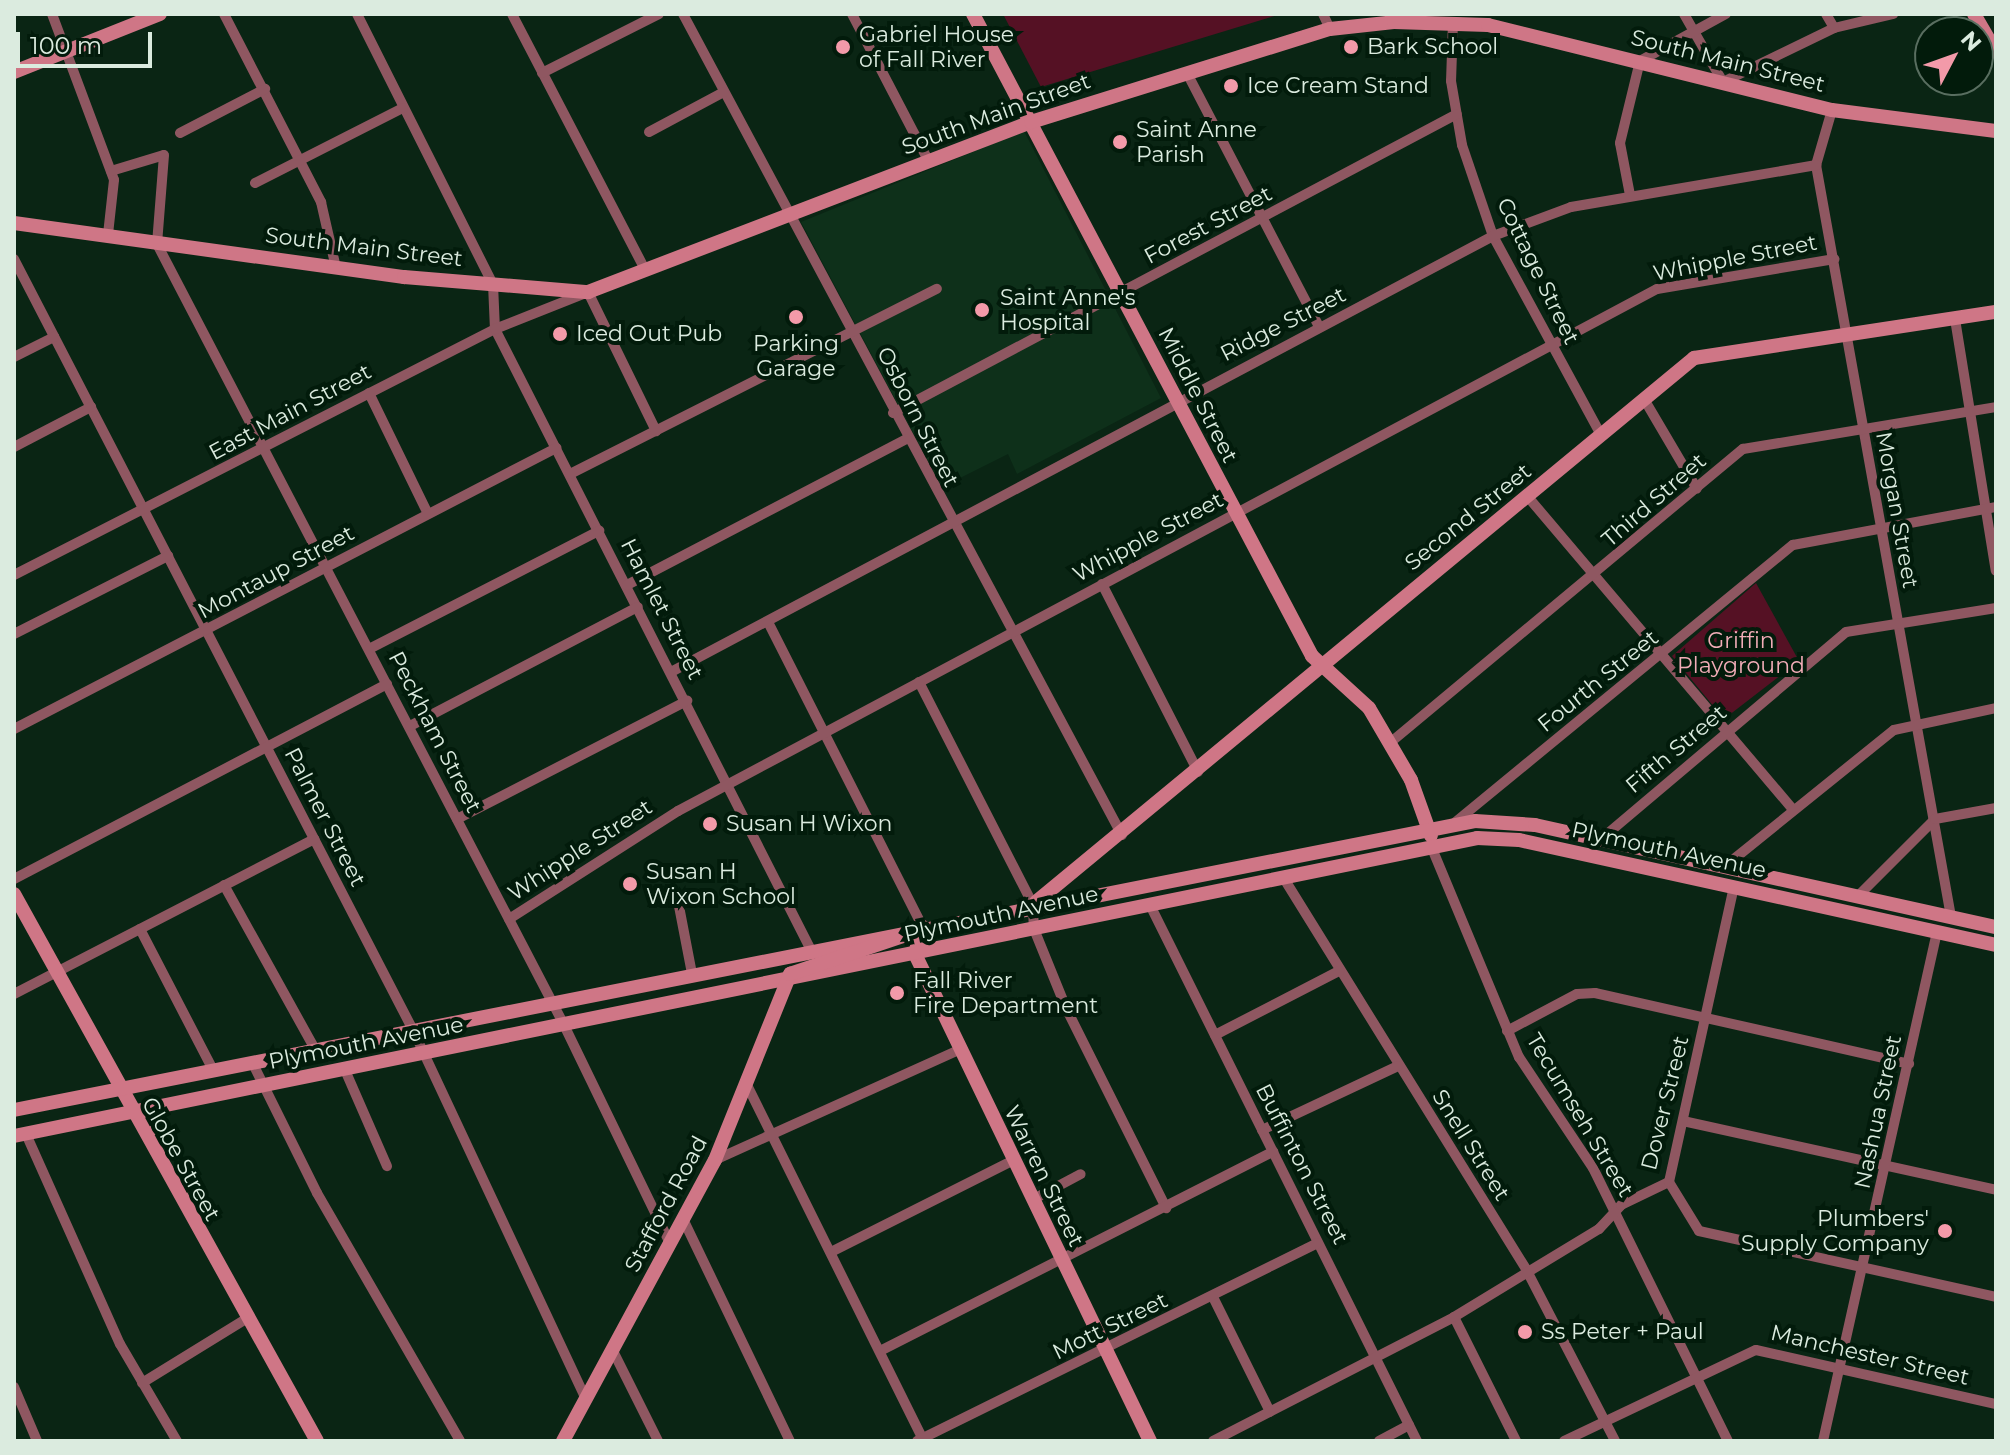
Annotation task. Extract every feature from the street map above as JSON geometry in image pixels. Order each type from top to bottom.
[{"type":"main road","points":[[14,72],[160,14]]},
{"type":"main road","name":"Middle Street","points":[[973,14],[1312,656],[1369,708],[1391,742],[1431,827]]},
{"type":"main road","points":[[1974,14],[1996,52]]},
{"type":"main road","name":"South Main Street","points":[[14,223],[336,268],[588,292],[1031,122],[1330,29],[1490,19],[1832,110],[1996,131]]},
{"type":"main road","name":"Second Street","points":[[1033,905],[1122,835],[1694,358],[1996,312]]},
{"type":"main road","name":"Plymouth Avenue","points":[[14,1110],[1033,905],[1453,824],[1512,821],[1996,927]]},
{"type":"main road","points":[[1431,827],[1431,846]]},
{"type":"main road","name":"Plymouth Avenue","points":[[20,1135],[790,980],[1431,846],[1511,838],[1996,945]]},
{"type":"main road","name":"Globe Street","points":[[14,894],[116,1090],[317,1441]]},
{"type":"main road","points":[[915,954],[923,927]]},
{"type":"main road","points":[[790,980],[800,966],[869,952],[923,927]]},
{"type":"main road","name":"Warren Street","points":[[915,954],[1012,1161],[1150,1441]]},
{"type":"main road","name":"Stafford Road","points":[[563,1441],[614,1353],[715,1160],[790,980]]},
{"type":"street","points":[[52,14],[111,171],[108,234]]},
{"type":"street","points":[[224,14],[321,202],[336,268]]},
{"type":"street","points":[[357,14],[493,284]]},
{"type":"street","points":[[512,14],[645,270]]},
{"type":"street","points":[[542,73],[659,14]]},
{"type":"street","name":"Osborn Street","points":[[683,14],[1009,634],[1122,835]]},
{"type":"street","points":[[852,14],[928,160]]},
{"type":"street","points":[[1323,14],[1330,29]]},
{"type":"street","points":[[1684,14],[1723,82],[1834,28],[1893,14]]},
{"type":"street","points":[[1630,195],[1620,143],[1640,61],[1726,14]]},
{"type":"street","points":[[1826,14],[1834,28]]},
{"type":"street","name":"Cottage Street","points":[[1453,22],[1457,114],[1493,236],[1601,435]]},
{"type":"street","points":[[1188,75],[1319,327]]},
{"type":"street","points":[[180,133],[265,89]]},
{"type":"street","points":[[649,132],[724,92]]},
{"type":"street","points":[[255,183],[403,108]]},
{"type":"street","name":"Morgan Street","points":[[1832,110],[1816,165],[1913,721],[1935,819],[1951,917]]},
{"type":"street","name":"Forest Street","points":[[893,413],[1121,296],[1457,114]]},
{"type":"street","points":[[111,171],[164,155],[157,244]]},
{"type":"street","name":"Ridge Street","points":[[671,672],[1177,400],[1493,236],[1571,207],[1816,165]]},
{"type":"street","name":"Peckham Street","points":[[157,244],[266,446],[564,1025],[670,1243]]},
{"type":"street","name":"Palmer Street","points":[[14,259],[413,1030],[586,1399]]},
{"type":"street","name":"Whipple Street","points":[[509,919],[729,783],[1234,513],[1552,349],[1657,289],[1834,259]]},
{"type":"street","name":"Hamlet Street","points":[[493,284],[495,329],[729,783],[811,950]]},
{"type":"street","points":[[570,474],[937,289]]},
{"type":"street","points":[[588,292],[656,431]]},
{"type":"street","name":"East Main Street","points":[[14,575],[145,511],[495,329],[588,292]]},
{"type":"street","points":[[1955,319],[1969,412],[1991,508],[1996,571]]},
{"type":"street","points":[[14,357],[54,337]]},
{"type":"street","points":[[369,393],[427,512]]},
{"type":"street","points":[[1644,399],[1697,489]]},
{"type":"street","points":[[14,447],[91,407]]},
{"type":"street","name":"Third Street","points":[[1391,742],[1596,575],[1743,449],[1996,407]]},
{"type":"street","points":[[627,585],[906,439]]},
{"type":"street","name":"Montaup Street","points":[[14,729],[328,568],[427,512],[556,448]]},
{"type":"street","points":[[1528,497],[1793,810]]},
{"type":"street","name":"Fourth Street","points":[[1453,824],[1793,545],[1880,526],[1991,508]]},
{"type":"street","points":[[369,649],[599,531]]},
{"type":"street","points":[[14,634],[168,556]]},
{"type":"street","points":[[1102,584],[1198,772]]},
{"type":"street","points":[[410,726],[638,607]]},
{"type":"street","name":"Fifth Street","points":[[1600,840],[1846,632],[1996,608]]},
{"type":"street","points":[[768,622],[923,927]]},
{"type":"street","points":[[919,682],[1033,905],[1034,929],[1166,1208]]},
{"type":"street","points":[[14,879],[387,684]]},
{"type":"street","points":[[457,819],[687,701]]},
{"type":"street","points":[[1724,867],[1793,810],[1913,721],[1996,708]]},
{"type":"street","points":[[1857,897],[1935,819],[1996,808]]},
{"type":"street","points":[[14,994],[314,839]]},
{"type":"street","name":"Tecumseh Street","points":[[1431,846],[1507,1031],[1615,1214],[1728,1441]]},
{"type":"street","name":"Snell Street","points":[[1283,877],[1527,1271],[1615,1441]]},
{"type":"street","points":[[224,885],[315,1049]]},
{"type":"street","name":"Dover Street","points":[[1213,1441],[1377,1360],[1454,1317],[1669,1182],[1734,887]]},
{"type":"street","points":[[678,901],[692,974]]},
{"type":"street","name":"Buffinton Street","points":[[1150,905],[1417,1441]]},
{"type":"street","points":[[140,929],[213,1070]]},
{"type":"street","name":"Nashua Street","points":[[1823,1441],[1842,1369],[1937,932]]},
{"type":"street","points":[[1215,1035],[1339,971]]},
{"type":"street","points":[[1507,1031],[1577,994],[1909,1064]]},
{"type":"street","points":[[715,1160],[776,1137],[959,1050]]},
{"type":"street","points":[[252,1062],[460,1441]]},
{"type":"street","points":[[1262,1130],[1398,1066]]},
{"type":"street","points":[[345,1070],[387,1166]]},
{"type":"street","points":[[748,1087],[776,1137],[921,1440]]},
{"type":"street","points":[[1683,1121],[1996,1190]]},
{"type":"street","points":[[20,1135],[142,1383],[177,1441]]},
{"type":"street","points":[[880,1351],[1273,1152]]},
{"type":"street","points":[[831,1252],[1012,1161]]},
{"type":"street","points":[[1032,1200],[1081,1174]]},
{"type":"street","points":[[1669,1182],[1699,1231],[1996,1297]]},
{"type":"street","points":[[683,1219],[790,1441]]},
{"type":"street","name":"Mott Street","points":[[921,1440],[1318,1243]]},
{"type":"street","points":[[1213,1297],[1270,1412]]},
{"type":"street","points":[[1454,1317],[1516,1441]]},
{"type":"street","points":[[142,1383],[246,1319]]},
{"type":"street","name":"Manchester Street","points":[[1564,1441],[1693,1375],[1756,1350],[1996,1404]]},
{"type":"street","points":[[614,1353],[658,1441]]},
{"type":"street","points":[[14,1387],[37,1441]]},
{"type":"street","points":[[1379,1441],[1409,1425]]},
{"type":"shaded area","name":"Saint Anne's Hospital","points":[[1024,131],[1161,398],[1017,474],[1008,454],[942,487],[801,222]]},
{"type":"green space","points":[[1003,14],[1281,14],[1041,87]]},
{"type":"green space","name":"Griffin Playground","points":[[1756,583],[1799,661],[1724,719],[1672,656]]},
{"type":"place","name":"Gabriel House of Fall River","points":[[843,47]]},
{"type":"place","name":"Bark School","points":[[1351,47]]},
{"type":"place","name":"Ice Cream Stand","points":[[1231,86]]},
{"type":"place","name":"Saint Anne Parish","points":[[1120,142]]},
{"type":"place","name":"Saint Anne's Hospital","points":[[982,310]]},
{"type":"place","name":"Parking Garage","points":[[796,317]]},
{"type":"place","name":"Iced Out Pub","points":[[560,334]]},
{"type":"place","name":"Susan H Wixon","points":[[710,824]]},
{"type":"place","name":"Susan H Wixon School","points":[[630,884]]},
{"type":"place","name":"Fall River Fire Department","points":[[897,993]]},
{"type":"place","name":"Plumbers' Supply Company","points":[[1945,1231]]},
{"type":"place","name":"Ss Peter + Paul","points":[[1525,1332]]}]
